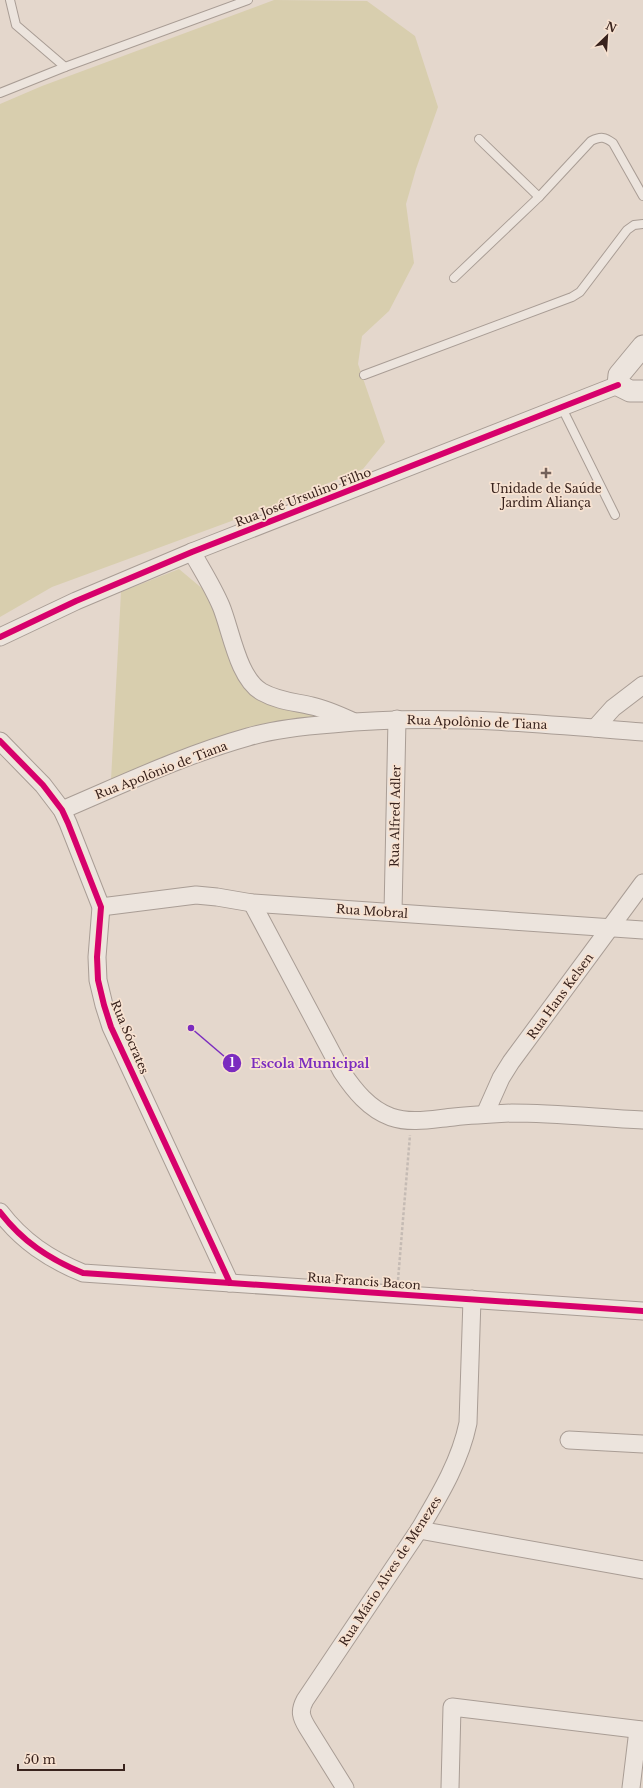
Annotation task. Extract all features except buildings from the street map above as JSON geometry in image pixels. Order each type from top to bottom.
[{"type":"street","points":[[643,346],[619,375],[618,385],[630,391],[643,391]]},
{"type":"street","name":"Rua José Ursulino Filho","points":[[0,637],[69,604],[192,552],[618,385]]},
{"type":"street","points":[[192,552],[218,599],[230,627],[241,666],[252,685],[271,697],[312,706],[354,721]]},
{"type":"street","points":[[595,728],[613,708],[643,685]]},
{"type":"street","name":"Rua Apolônio de Tiana","points":[[62,810],[191,757],[248,737],[281,730],[354,721],[452,718],[643,732]]},
{"type":"street","name":"Rua Alfred Adler","points":[[393,912],[397,719]]},
{"type":"street","name":"Rua Sócrates","points":[[0,741],[43,785],[62,810],[102,907],[97,957],[98,980],[109,1020],[230,1283]]},
{"type":"street","name":"Rua Hans Kelsen","points":[[485,1114],[499,1083],[511,1062],[643,883]]},
{"type":"street","name":"Rua Mobral","points":[[102,907],[196,895],[252,903],[643,930]]},
{"type":"street","points":[[252,903],[342,1072],[351,1085],[377,1110],[390,1116],[411,1121],[485,1114],[543,1114],[643,1120]]},
{"type":"street","name":"Rua Francis Bacon","points":[[0,1212],[10,1225],[42,1253],[83,1273],[643,1311]]},
{"type":"street","name":"Rua Mário Alves de Menezes","points":[[345,1788],[301,1717],[300,1709],[419,1530],[449,1477],[464,1440],[469,1403],[472,1299]]},
{"type":"street","points":[[569,1440],[643,1444]]},
{"type":"street","points":[[419,1530],[643,1570]]},
{"type":"street","points":[[450,1788],[452,1707],[641,1730],[631,1788]]},
{"type":"lane","points":[[10,0],[16,25],[64,67]]},
{"type":"lane","points":[[0,93],[64,67],[248,0]]},
{"type":"lane","points":[[454,278],[539,197],[591,141],[598,138],[606,138],[613,144],[643,196]]},
{"type":"lane","points":[[479,139],[539,197]]},
{"type":"lane","points":[[364,375],[572,297],[580,292],[627,230],[634,225],[643,224]]},
{"type":"lane","points":[[562,408],[615,515]]},
{"type":"path","points":[[397,1294],[411,1121]]},
{"type":"shaded area","points":[[274,0],[367,1],[415,36],[438,107],[416,169],[406,204],[414,263],[389,311],[362,336],[358,364],[385,442],[363,469],[264,509],[52,587],[0,617],[0,104],[42,86]]},
{"type":"shaded area","points":[[179,569],[204,590],[212,604],[221,625],[235,673],[243,687],[256,697],[324,717],[252,726],[221,736],[111,780],[121,592]]},
{"type":"cycle path","points":[[0,637],[76,601],[192,552],[618,385]]},
{"type":"cycle path","points":[[0,741],[43,785],[62,810],[68,823],[101,907],[97,957],[98,980],[111,1027],[230,1283]]},
{"type":"cycle path","points":[[0,1212],[17,1232],[37,1248],[59,1262],[83,1273],[643,1311]]},
{"type":"place","name":"Unidade de Saúde Jardim Aliança","points":[[546,473]]},
{"type":"place","name":"Escola Municipal","points":[[191,1028]]}]
